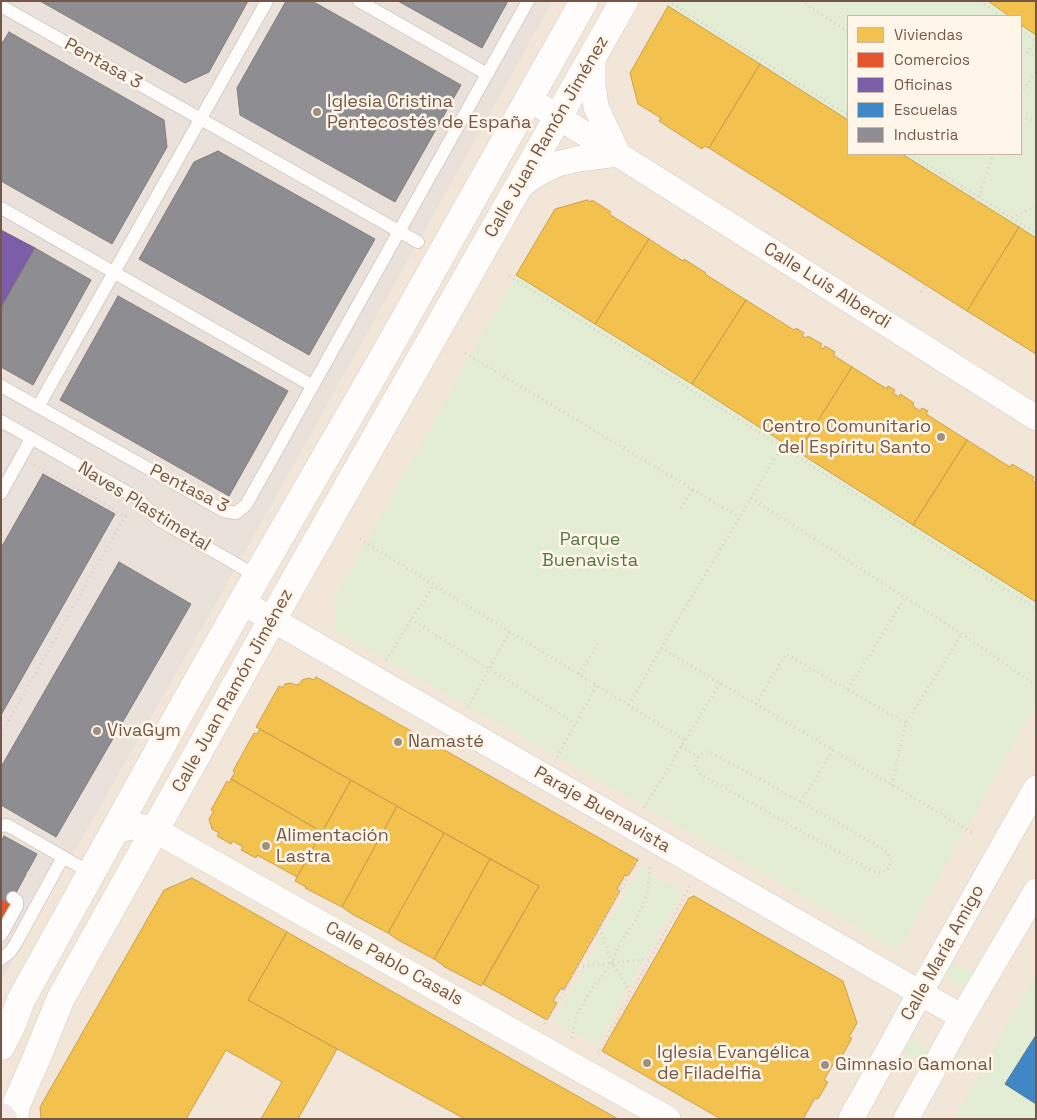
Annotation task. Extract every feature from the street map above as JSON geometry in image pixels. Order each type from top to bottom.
[{"type":"main road","name":"Calle Juan Ramón Jiménez","points":[[1,1046],[21,1000],[91,873],[242,602],[380,365],[430,249],[529,99],[584,1]]},
{"type":"main road","name":"Calle Juan Ramón Jiménez","points":[[14,1119],[16,1105],[60,1000],[272,620],[624,1]]},
{"type":"street","points":[[517,189],[535,175],[558,164],[578,159],[618,154],[596,107],[593,85],[593,57]]},
{"type":"street","name":"Calle Luis Alberdi","points":[[529,99],[1036,418]]},
{"type":"street","points":[[430,249],[470,272]]},
{"type":"street","name":"Paraje Buenavista","points":[[242,602],[962,1017]]},
{"type":"street","name":"Calle María Amigo","points":[[851,1119],[1036,788]]},
{"type":"street","name":"Calle Pablo Casals","points":[[115,830],[140,826],[155,830],[668,1119]]},
{"type":"street","points":[[906,1119],[962,1017],[1036,891]]},
{"type":"lane","points":[[38,407],[267,1]]},
{"type":"lane","points":[[358,1],[487,74]]},
{"type":"lane","name":"Pentasa 3","points":[[1,386],[224,511],[236,513],[246,505],[528,1]]},
{"type":"lane","name":"Pentasa 3","points":[[4,8],[430,249]]},
{"type":"lane","points":[[1,208],[313,386]]},
{"type":"lane","name":"Naves Plastimetal","points":[[1,421],[137,498],[159,520],[257,576]]},
{"type":"lane","points":[[1,493],[32,439]]},
{"type":"lane","points":[[1,826],[7,825],[91,873]]},
{"type":"lane","points":[[1,959],[10,952],[64,857]]},
{"type":"lane","points":[[1,935],[17,906],[17,902],[13,898]]},
{"type":"path","points":[[668,1],[847,114]]},
{"type":"path","points":[[801,1],[847,31]]},
{"type":"path","points":[[980,1],[1000,15]]},
{"type":"path","points":[[1022,31],[1036,41],[1028,52]]},
{"type":"path","points":[[1022,53],[1028,52],[1036,58]]},
{"type":"path","points":[[1022,93],[1036,72]]},
{"type":"path","points":[[1022,117],[1036,121]]},
{"type":"path","points":[[911,155],[977,199],[1036,233]]},
{"type":"path","points":[[977,199],[993,155]]},
{"type":"path","points":[[1012,218],[1036,206]]},
{"type":"path","points":[[509,276],[783,445],[1036,609]]},
{"type":"path","points":[[921,292],[926,285]]},
{"type":"path","points":[[465,353],[739,518]]},
{"type":"path","points":[[628,705],[783,445]]},
{"type":"path","points":[[1,734],[125,516],[22,458]]},
{"type":"path","points":[[680,508],[693,489]]},
{"type":"path","points":[[751,498],[962,634],[1036,685]]},
{"type":"path","points":[[360,540],[685,740]]},
{"type":"path","points":[[384,663],[434,584]]},
{"type":"path","points":[[848,690],[906,598]]},
{"type":"path","points":[[411,619],[576,724]]},
{"type":"path","points":[[467,710],[510,631]]},
{"type":"path","points":[[892,785],[906,724],[962,634]]},
{"type":"path","points":[[579,674],[598,644]]},
{"type":"path","points":[[661,648],[973,833]]},
{"type":"path","points":[[756,704],[786,654],[906,724]]},
{"type":"path","points":[[642,811],[720,683]]},
{"type":"path","points":[[556,760],[597,685]]},
{"type":"path","points":[[681,746],[698,757]]},
{"type":"path","points":[[801,802],[833,750]]},
{"type":"path","points":[[710,752],[885,850],[891,858],[889,868],[881,873],[872,871],[698,773],[695,766],[698,757],[710,752]]},
{"type":"path","points":[[545,1024],[640,857]]},
{"type":"path","points":[[572,1039],[576,1016],[591,990],[612,963],[620,943],[643,906],[648,889],[650,863]]},
{"type":"path","points":[[598,1054],[690,886]]},
{"type":"path","points":[[600,927],[612,963],[628,988],[630,995]]},
{"type":"path","points":[[578,966],[650,959]]},
{"type":"shaded area","points":[[1,1],[553,1],[238,565],[1,981]]},
{"type":"shaded area","points":[[553,1],[1036,1],[1036,1119],[1,1119],[1,981],[238,565]]},
{"type":"green space","points":[[671,1],[988,1],[1008,15],[847,15],[847,119],[668,6]]},
{"type":"green space","points":[[1022,26],[1036,35],[1036,238],[904,155],[1022,155]]},
{"type":"green space","name":"Parque Buenavista","points":[[516,275],[1036,602],[1036,705],[898,950],[336,631],[334,599]]},
{"type":"green space","points":[[640,868],[682,892],[597,1045],[554,1021]]},
{"type":"green space","points":[[952,961],[975,974],[966,985],[956,984],[948,977],[947,973]]},
{"type":"green space","points":[[1036,974],[1036,1035],[1005,1084],[1036,1104],[1036,1119],[954,1119]]},
{"type":"green space","points":[[914,1041],[922,1044],[928,1051],[922,1067],[915,1056],[910,1060],[903,1048]]},
{"type":"building: Viviendas","points":[[988,1],[1036,1],[1036,35],[1022,26],[1022,15],[1008,15]]},
{"type":"building: Viviendas","points":[[668,6],[760,64],[709,148],[704,146],[702,149],[659,121],[661,118],[638,104],[630,73]]},
{"type":"building: Viviendas","points":[[760,64],[847,119],[847,155],[904,155],[1019,227],[967,311],[709,148]]},
{"type":"building: Viviendas","points":[[587,200],[591,202],[592,200],[611,212],[609,214],[649,239],[595,324],[516,275],[555,209]]},
{"type":"building: Viviendas","points":[[1019,227],[1036,238],[1036,354],[967,311]]},
{"type":"building: Viviendas","points":[[649,239],[683,261],[684,259],[746,300],[692,384],[595,324]]},
{"type":"building: Viviendas","points":[[746,300],[794,330],[796,328],[804,333],[802,336],[806,338],[808,336],[822,344],[820,347],[823,349],[825,346],[835,352],[833,355],[852,367],[798,452],[692,384]]},
{"type":"building: Viviendas","points":[[852,367],[887,389],[888,386],[895,390],[893,393],[899,397],[900,394],[914,403],[913,406],[920,411],[922,408],[928,411],[926,414],[967,440],[913,525],[798,452]]},
{"type":"building: Viviendas","points":[[967,440],[1010,467],[1012,464],[1034,477],[1032,480],[1036,483],[1036,602],[913,525]]},
{"type":"building: Viviendas","points":[[316,677],[638,860],[628,876],[625,875],[617,889],[620,891],[564,990],[561,988],[553,1001],[557,1003],[547,1020],[483,984],[539,886],[256,727],[279,686],[283,688],[285,684],[291,683],[296,685],[300,684],[302,680],[309,678],[314,680]]},
{"type":"building: Viviendas","points":[[260,729],[351,780],[322,832],[231,779],[235,772],[233,771],[254,733],[257,734]]},
{"type":"building: Viviendas","points":[[231,779],[322,832],[297,877],[257,855],[256,858],[241,850],[243,847],[233,841],[231,844],[217,836],[219,833],[212,829],[209,819],[214,811],[211,810],[227,781],[230,783]]},
{"type":"building: Viviendas","points":[[351,780],[397,806],[342,907],[295,881]]},
{"type":"building: Viviendas","points":[[397,806],[444,833],[388,933],[342,907]]},
{"type":"building: Viviendas","points":[[444,833],[490,859],[434,959],[388,933]]},
{"type":"building: Viviendas","points":[[490,859],[539,886],[481,986],[443,966],[434,959]]},
{"type":"building: Viviendas","points":[[192,878],[287,932],[248,1000],[337,1049],[298,1119],[261,1119],[282,1082],[226,1050],[186,1119],[41,1119],[40,1107],[164,890]]},
{"type":"building: Viviendas","points":[[694,896],[843,981],[857,1023],[849,1037],[852,1038],[842,1056],[839,1054],[824,1080],[828,1082],[818,1099],[815,1098],[803,1119],[721,1119],[602,1051],[689,898]]},
{"type":"building: Viviendas","points":[[287,932],[618,1119],[465,1119],[248,1000]]},
{"type":"building: Comercios","points":[[1,899],[10,904],[1,919]]},
{"type":"building: Oficinas","points":[[1,230],[35,248],[1,308]]},
{"type":"building: Escuelas","points":[[1036,1035],[1036,1104],[1005,1084]]},
{"type":"building: Industria","points":[[40,1],[248,1],[209,72],[185,83]]},
{"type":"building: Industria","points":[[286,1],[312,1],[461,85],[395,202],[240,115],[237,88]]},
{"type":"building: Industria","points":[[398,1],[508,1],[482,48]]},
{"type":"building: Industria","points":[[9,32],[164,120],[167,147],[112,244],[1,181],[1,45]]},
{"type":"building: Industria","points":[[218,151],[375,239],[309,355],[139,259],[194,162]]},
{"type":"building: Industria","points":[[35,248],[91,280],[33,385],[1,367],[1,308]]},
{"type":"building: Industria","points":[[118,296],[288,391],[229,496],[60,400]]},
{"type":"building: Industria","points":[[43,474],[115,514],[1,715],[1,548]]},
{"type":"building: Industria","points":[[119,562],[191,604],[56,837],[1,805],[1,767]]},
{"type":"building: Industria","points":[[4,836],[37,854],[10,904],[1,899],[1,841]]},
{"type":"place","name":"Iglesia Cristina Pentecostés de España","points":[[317,112]]},
{"type":"place","name":"Centro Comunitario del Espíritu Santo","points":[[941,437]]},
{"type":"place","name":"VivaGym","points":[[97,731]]},
{"type":"place","name":"Namasté","points":[[398,742]]},
{"type":"place","name":"Alimentación Lastra","points":[[266,846]]},
{"type":"place","name":"Iglesia Evangélica de Filadelfia","points":[[647,1063]]},
{"type":"place","name":"Gimnasio Gamonal","points":[[825,1065]]}]
